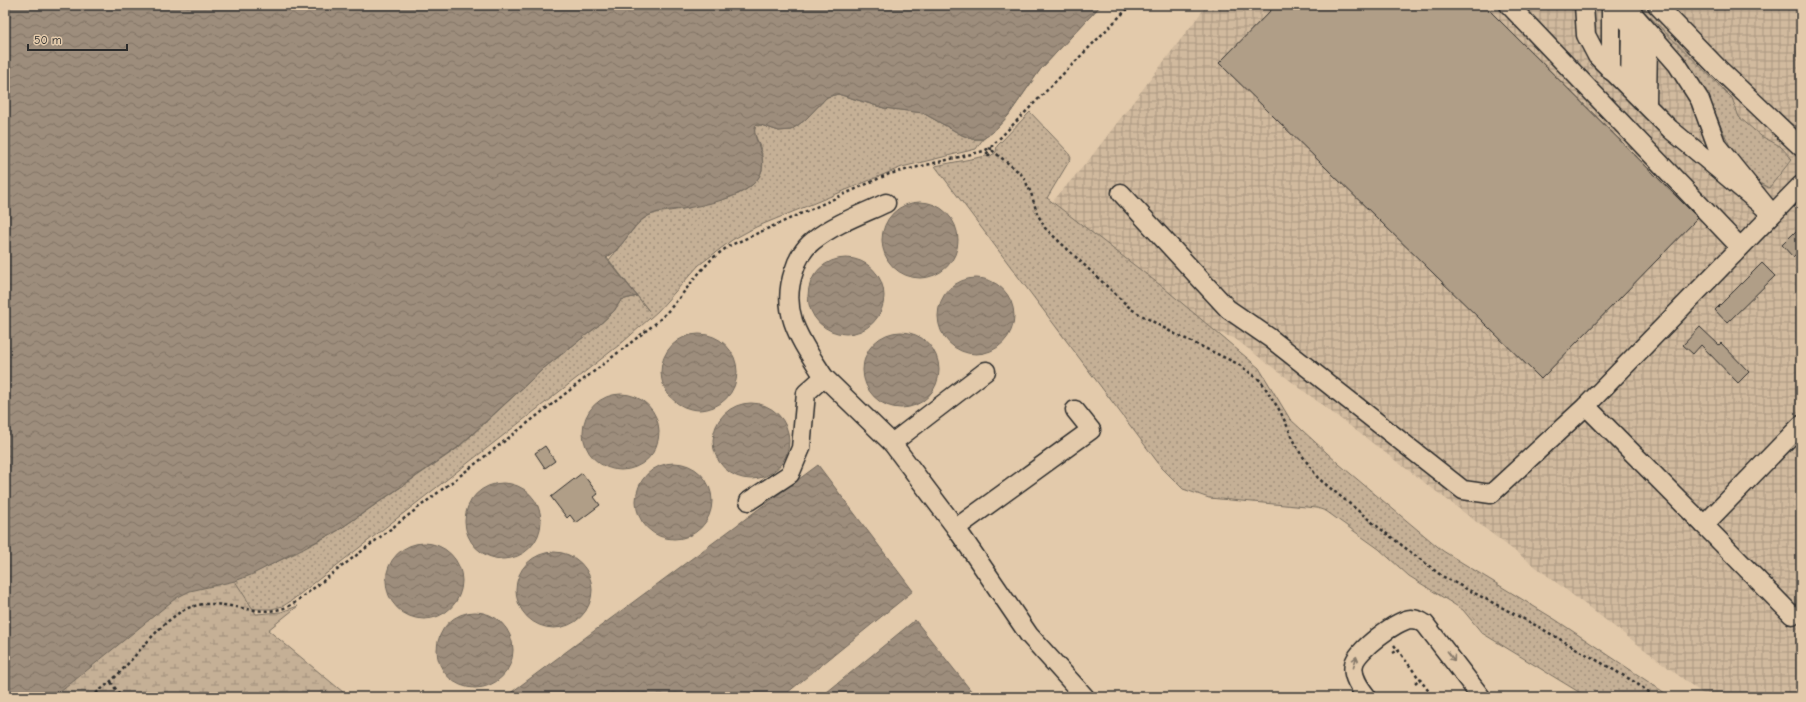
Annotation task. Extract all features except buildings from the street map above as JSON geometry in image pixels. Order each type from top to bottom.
[{"type":"street","points":[[1509,5],[1740,247]]},
{"type":"street","points":[[1584,5],[1586,35],[1597,56],[1647,104],[1670,129],[1772,214]]},
{"type":"street","points":[[1597,5],[1597,56]]},
{"type":"street","points":[[1611,5],[1611,71]]},
{"type":"street","points":[[1611,5],[1648,43],[1647,104]]},
{"type":"street","points":[[1625,5],[1677,64],[1700,100],[1717,146],[1772,214]]},
{"type":"street","points":[[1657,5],[1718,68],[1801,147]]},
{"type":"street","points":[[1630,88],[1631,26]]},
{"type":"street","points":[[1121,193],[1228,309],[1270,338],[1463,490],[1491,494],[1586,406],[1801,185]]},
{"type":"street","points":[[886,203],[834,228],[812,241],[797,260],[789,286],[791,316],[800,338],[824,377],[892,443],[956,528],[1029,635],[1076,694]]},
{"type":"street","points":[[892,443],[986,372]]},
{"type":"street","points":[[749,501],[790,474],[801,448],[806,393],[824,377]]},
{"type":"street","points":[[1586,406],[1792,615]]},
{"type":"street","points":[[956,528],[1091,430],[1075,410]]},
{"type":"street","points":[[1704,525],[1801,425]]},
{"type":"street","points":[[1367,697],[1360,689],[1354,676],[1354,665],[1358,654],[1380,635],[1409,619],[1416,619],[1425,624],[1481,697]]},
{"type":"path","points":[[91,697],[111,682],[156,634],[179,613],[190,607],[218,605],[269,611],[286,608],[293,604],[656,323],[671,309],[693,280],[712,259],[729,246],[889,174],[984,151],[989,148],[1131,5]]},
{"type":"path","points":[[989,148],[991,149],[988,154],[993,151],[1020,173],[1031,193],[1037,213],[1045,228],[1131,309],[1172,332],[1238,364],[1261,381],[1280,411],[1299,451],[1318,478],[1378,527],[1442,576],[1537,626],[1633,681],[1656,697]]},
{"type":"path","points":[[1394,645],[1399,649],[1433,697]]},
{"type":"path","points":[[1393,653],[1399,649]]},
{"type":"path","points":[[1415,683],[1421,679]]},
{"type":"path","points":[[111,682],[121,697]]},
{"type":"shaded area","points":[[1207,5],[1801,5],[1801,697],[1707,697],[1234,338],[1162,314],[1053,201],[1088,161]]},
{"type":"green space","points":[[1101,5],[1040,70],[1008,116],[993,132],[983,139],[972,139],[962,135],[923,113],[884,108],[838,94],[827,97],[805,120],[791,130],[779,131],[761,125],[756,125],[755,135],[763,162],[759,177],[751,187],[726,199],[655,213],[643,219],[617,249],[607,258],[637,296],[621,300],[614,311],[599,325],[544,368],[457,448],[337,531],[296,553],[235,581],[256,614],[281,612],[298,606],[268,630],[349,697],[5,697],[5,655],[739,86]]},
{"type":"green space","points":[[1631,5],[1638,5],[1732,98],[1739,117],[1761,136],[1780,146],[1792,159],[1769,188],[1754,180],[1730,146],[1698,78],[1668,41]]},
{"type":"green space","points":[[838,94],[884,108],[907,96],[923,113],[962,135],[972,139],[983,139],[976,149],[902,167],[756,227],[732,240],[699,265],[658,311],[623,342],[283,606],[272,609],[258,609],[176,598],[337,531],[458,448],[544,368],[599,325],[614,311],[621,300],[637,296],[649,311],[609,260],[639,222],[647,216],[656,213],[689,208],[762,152],[754,132],[756,125],[761,125],[779,131],[827,97]]},
{"type":"green space","points":[[1030,112],[1068,152],[1071,158],[1047,198],[1164,288],[1259,368],[1290,419],[1339,464],[1443,551],[1556,620],[1671,697],[1587,697],[1482,633],[1463,610],[1409,576],[1379,549],[1326,511],[1317,508],[1209,498],[1183,489],[1162,468],[935,166],[986,156],[989,157],[996,152],[997,146]]},
{"type":"water","points":[[5,5],[1101,5],[1040,70],[1008,116],[993,132],[983,139],[972,139],[962,135],[923,113],[884,108],[838,94],[827,97],[805,120],[791,130],[779,131],[761,125],[756,125],[755,135],[763,162],[759,177],[753,184],[735,195],[713,203],[659,212],[642,220],[617,249],[606,258],[637,296],[621,300],[614,311],[599,325],[544,368],[457,448],[337,531],[251,575],[235,581],[190,591],[176,598],[54,697],[5,697]]},
{"type":"water","points":[[920,202],[935,205],[947,213],[955,225],[958,240],[955,255],[947,267],[935,275],[920,278],[905,275],[893,267],[885,255],[882,240],[885,225],[893,213],[905,205]]},
{"type":"water","points":[[846,258],[861,261],[873,269],[881,281],[884,296],[881,311],[873,323],[861,331],[846,334],[831,331],[819,323],[811,311],[808,296],[811,281],[819,269],[831,261]]},
{"type":"water","points":[[976,278],[991,281],[1003,289],[1011,301],[1014,316],[1011,331],[1003,343],[991,351],[976,354],[961,351],[949,343],[941,331],[938,316],[941,301],[949,289],[961,281]]},
{"type":"water","points":[[901,332],[916,335],[928,343],[936,355],[939,370],[936,385],[928,397],[916,405],[901,408],[886,405],[874,397],[866,385],[863,370],[866,355],[874,343],[886,335]]},
{"type":"water","points":[[699,334],[714,337],[726,345],[734,357],[737,372],[734,387],[726,399],[714,407],[699,410],[684,407],[672,399],[664,387],[661,372],[664,357],[672,345],[684,337]]},
{"type":"water","points":[[621,394],[636,397],[648,405],[656,417],[659,432],[656,447],[648,459],[636,467],[621,470],[606,467],[594,459],[586,447],[583,432],[586,417],[594,405],[606,397]]},
{"type":"water","points":[[751,403],[766,406],[778,414],[786,426],[789,441],[786,456],[778,468],[766,476],[751,479],[736,476],[724,468],[716,456],[713,441],[716,426],[724,414],[736,406]]},
{"type":"water","points":[[674,463],[689,466],[701,474],[709,486],[712,501],[709,516],[701,528],[689,536],[674,539],[659,536],[647,528],[639,516],[636,501],[639,486],[647,474],[659,466]]},
{"type":"water","points":[[818,465],[913,591],[782,697],[505,697]]},
{"type":"water","points":[[503,483],[518,486],[530,494],[538,506],[541,521],[538,536],[530,548],[518,556],[503,559],[488,556],[476,548],[468,536],[465,521],[468,506],[476,494],[488,486]]},
{"type":"water","points":[[424,543],[439,546],[451,554],[459,566],[462,581],[459,596],[451,608],[439,616],[424,619],[409,616],[397,608],[389,596],[386,581],[389,566],[397,554],[409,546]]},
{"type":"water","points":[[554,552],[569,555],[581,563],[589,575],[592,590],[589,605],[581,617],[569,625],[554,628],[539,625],[527,617],[519,605],[516,590],[519,575],[527,563],[539,555]]},
{"type":"water","points":[[475,612],[490,615],[502,623],[510,635],[513,650],[510,665],[502,677],[490,685],[475,688],[460,685],[448,677],[440,665],[437,650],[440,635],[448,623],[460,615]]},
{"type":"water","points":[[915,620],[976,697],[821,697]]}]
